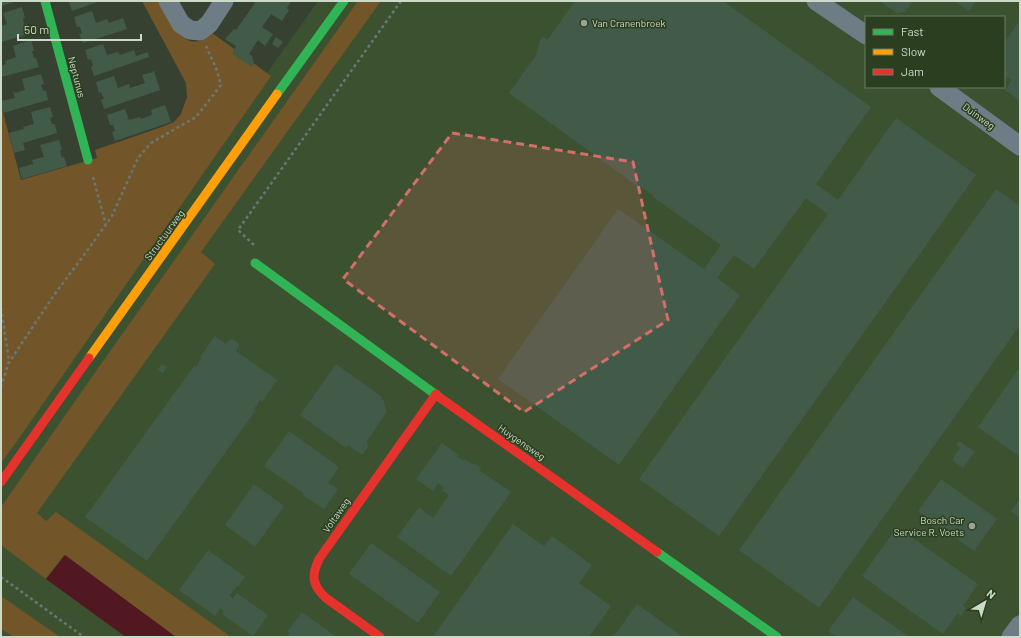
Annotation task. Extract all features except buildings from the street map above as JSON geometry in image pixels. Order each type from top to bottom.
[{"type":"street","name":"Neptunus","points":[[45,1],[88,160]]},
{"type":"street","points":[[168,1],[181,24],[190,30],[200,31],[209,24],[224,1]]},
{"type":"street","name":"Structuurweg","points":[[1,482],[344,1]]},
{"type":"street","points":[[820,2],[865,35]]},
{"type":"street","name":"Duinweg","points":[[939,88],[1020,146]]},
{"type":"street","name":"Huygensweg","points":[[254,263],[777,637]]},
{"type":"street","name":"Voltaweg","points":[[380,637],[319,592],[313,576],[315,566],[323,552],[436,394]]},
{"type":"street","points":[[1011,637],[1020,625]]},
{"type":"path","points":[[254,263],[261,250],[238,230],[402,1]]},
{"type":"path","points":[[8,364],[54,295],[112,216],[138,158],[151,143],[196,118],[221,85],[216,68],[200,31]]},
{"type":"path","points":[[88,160],[106,224]]},
{"type":"path","points":[[1,308],[9,361],[1,387]]},
{"type":"path","points":[[1,577],[84,637]]},
{"type":"highlighted area","points":[[452,133],[633,162],[668,320],[524,412],[343,279]]},
{"type":"shaded area","points":[[142,1],[160,1],[174,26],[186,39],[194,42],[202,40],[212,33],[271,76],[1,463],[1,105],[21,180],[97,158],[95,150],[174,122],[181,114],[187,97],[186,83]]},
{"type":"shaded area","points":[[318,1],[1020,1],[1020,637],[1,637],[1,448]]},
{"type":"shaded area","points":[[358,1],[381,1],[201,252],[215,264],[37,513],[46,521],[56,512],[231,637],[176,637],[64,555],[46,579],[1,545],[1,507]]},
{"type":"shaded area","points":[[65,555],[176,637],[125,637],[46,579]]},
{"type":"shaded area","points":[[1,596],[60,637],[14,637],[1,629]]},
{"type":"traffic: fast","points":[[45,1],[88,160]]},
{"type":"traffic: fast","points":[[277,94],[344,1]]},
{"type":"traffic: fast","points":[[255,263],[439,397]]},
{"type":"traffic: fast","points":[[657,552],[777,637]]},
{"type":"traffic: slow","points":[[89,358],[277,94]]},
{"type":"traffic: jam","points":[[1,482],[89,358]]},
{"type":"traffic: jam","points":[[380,637],[321,593],[314,580],[316,565],[436,394]]},
{"type":"traffic: jam","points":[[439,397],[657,552]]},
{"type":"place","name":"Van Cranenbroek","points":[[584,23]]},
{"type":"place","name":"Bosch Car Service R. Voets","points":[[972,526]]}]
